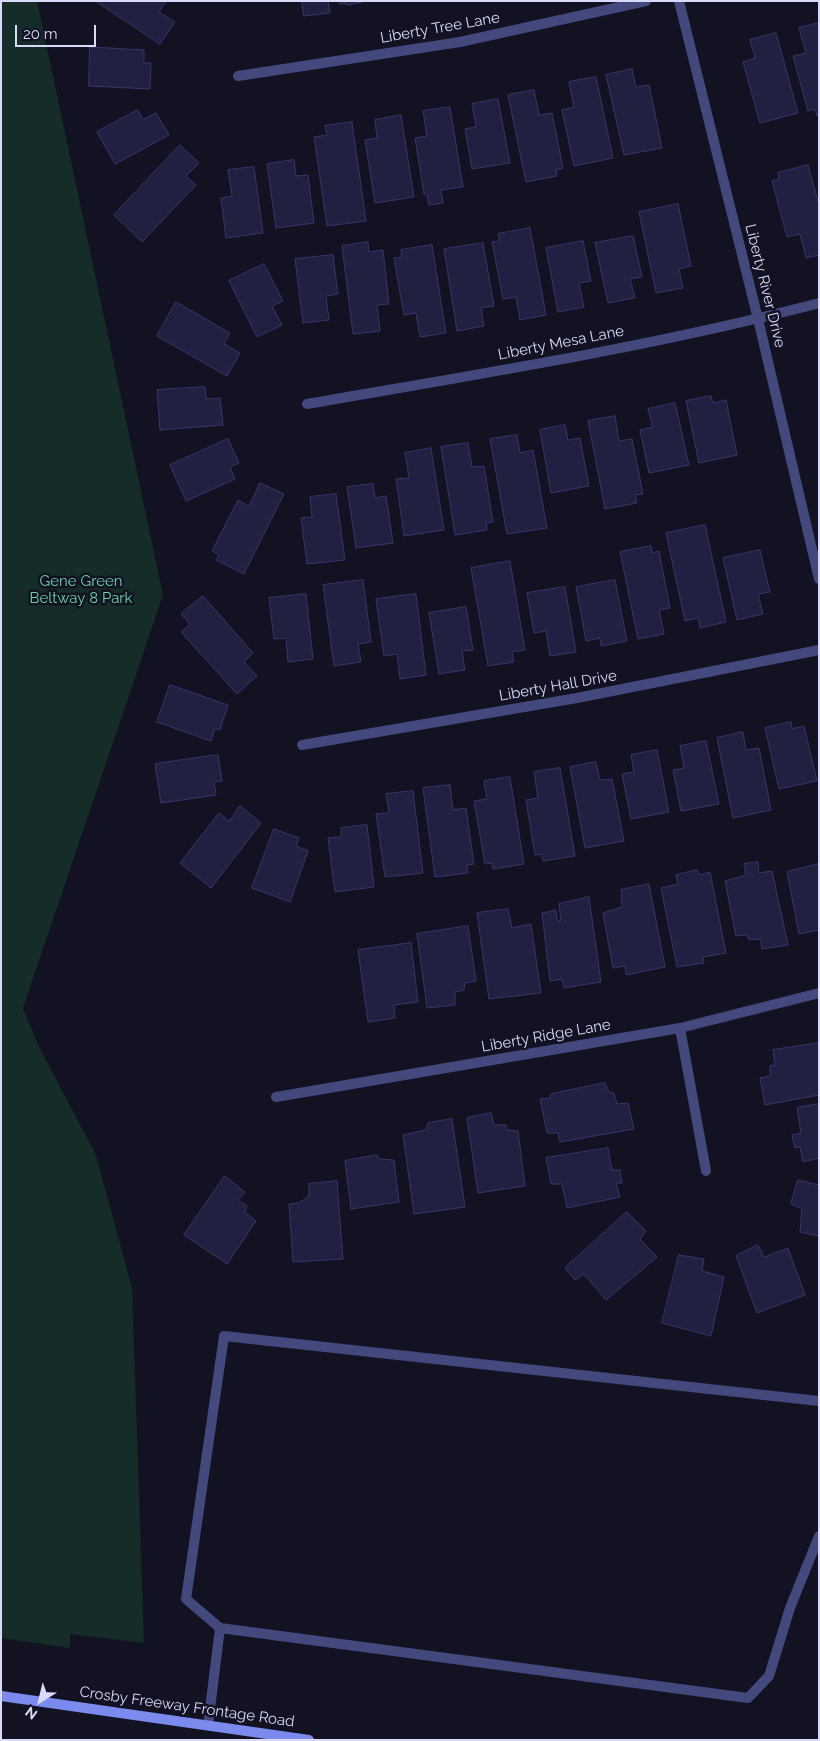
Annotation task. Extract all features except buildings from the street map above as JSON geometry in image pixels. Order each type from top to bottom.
[{"type":"main road","name":"Crosby Freeway Frontage Road","points":[[1,1696],[309,1740]]},
{"type":"street","name":"Liberty Tree Lane","points":[[238,76],[460,42],[646,1]]},
{"type":"street","name":"Liberty River Drive","points":[[678,1],[758,319],[819,579]]},
{"type":"street","name":"Liberty Mesa Lane","points":[[307,404],[543,363],[758,319],[819,303]]},
{"type":"street","name":"Liberty Hall Drive","points":[[302,745],[577,698],[819,650]]},
{"type":"street","name":"Liberty Ridge Lane","points":[[276,1097],[680,1028],[819,993]]},
{"type":"street","points":[[680,1028],[706,1170]]},
{"type":"street","points":[[819,1401],[224,1336],[186,1599],[220,1628],[748,1698],[769,1676],[790,1608],[819,1536]]},
{"type":"street","points":[[208,1726],[220,1628]]},
{"type":"green space","name":"Gene Green Beltway 8 Park","points":[[1,1],[37,1],[163,595],[23,1008],[39,1047],[96,1155],[132,1288],[144,1643],[70,1634],[70,1648],[1,1638]]}]
